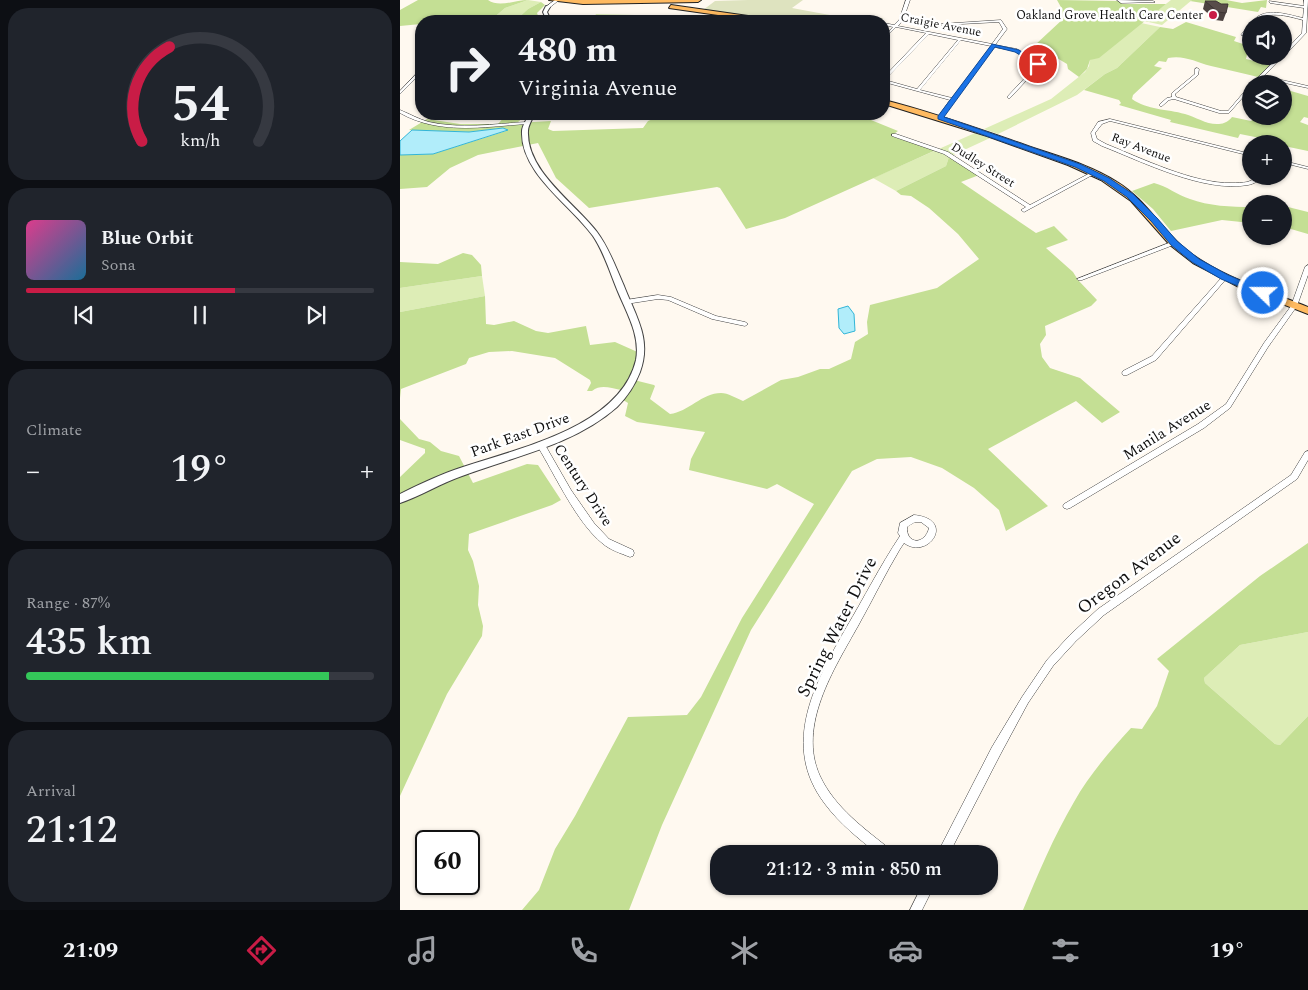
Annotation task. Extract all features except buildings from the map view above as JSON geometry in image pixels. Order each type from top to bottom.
[{"type":"main road","points":[[552,0],[662,2],[698,0]]},
{"type":"main road","points":[[662,2],[679,8],[728,15]]},
{"type":"main road","points":[[890,104],[940,118],[1094,173],[1130,195],[1174,243],[1196,260],[1225,277],[1308,311]]},
{"type":"street","points":[[546,15],[545,12],[548,6],[556,0]]},
{"type":"street","points":[[890,32],[902,16],[908,0]]},
{"type":"street","points":[[1292,46],[1306,33],[1304,18],[1306,0]]},
{"type":"street","points":[[1120,1],[1154,2]]},
{"type":"street","points":[[1270,2],[1305,7]]},
{"type":"street","points":[[1262,15],[1275,15]]},
{"type":"street","points":[[1292,17],[1304,18]]},
{"type":"street","points":[[940,118],[1005,29],[1000,21],[942,24]]},
{"type":"street","name":"Craigie Avenue","points":[[890,26],[1017,51],[1038,66],[1009,97]]},
{"type":"street","points":[[890,74],[928,33]]},
{"type":"street","points":[[917,90],[960,39]]},
{"type":"street","points":[[1262,75],[1272,65]]},
{"type":"street","points":[[1174,98],[1173,94],[1197,74],[1197,69]]},
{"type":"street","points":[[400,93],[415,77]]},
{"type":"street","points":[[890,82],[953,100]]},
{"type":"street","points":[[1292,83],[1308,86]]},
{"type":"street","points":[[1161,105],[1168,99],[1174,98],[1221,112],[1229,112],[1242,97]]},
{"type":"street","points":[[400,111],[415,118]]},
{"type":"street","points":[[423,120],[442,124],[477,126],[526,123],[528,120]]},
{"type":"street","name":"Ray Avenue","points":[[1242,153],[1110,120],[1100,123],[1093,133],[1095,140],[1104,145],[1207,183],[1227,186],[1242,184]]},
{"type":"street","name":"Park East Drive","points":[[400,499],[439,480],[541,445],[575,431],[595,420],[616,401],[631,381],[640,361],[641,350],[638,329],[604,250],[595,234],[536,167],[525,136],[526,123]]},
{"type":"street","name":"Dudley Street","points":[[894,135],[946,153],[1030,207]]},
{"type":"street","points":[[1292,164],[1308,168]]},
{"type":"street","points":[[1024,210],[1094,173]]},
{"type":"street","points":[[1080,279],[1174,243]]},
{"type":"street","name":"Manila Avenue","points":[[1067,506],[1222,412],[1228,406],[1266,345],[1294,306],[1308,267]]},
{"type":"street","points":[[1125,373],[1154,358],[1225,277]]},
{"type":"street","points":[[626,302],[658,297],[669,298],[714,318],[745,324]]},
{"type":"street","name":"Century Drive","points":[[541,445],[583,514],[600,536],[616,548],[630,553]]},
{"type":"street","name":"Oregon Avenue","points":[[949,845],[996,751],[1025,700],[1050,663],[1101,612],[1294,477],[1308,454]]},
{"type":"street","name":"Spring Water Drive","points":[[876,845],[838,811],[815,777],[808,734],[811,715],[836,658],[903,538]]},
{"type":"street","points":[[916,910],[924,895]]},
{"type":"green space","points":[[418,0],[488,0],[502,4],[528,0],[505,8],[497,15],[415,15],[415,25],[400,26],[400,10]]},
{"type":"green space","points":[[528,0],[541,2],[522,15],[497,15],[505,8]]},
{"type":"green space","points":[[803,0],[792,8],[830,15],[737,15],[703,10],[715,1]]},
{"type":"green space","points":[[1057,0],[1120,1],[1122,4],[1166,4],[1099,58],[1090,60],[1087,69],[1079,77],[1068,69],[1067,64],[1035,45],[1063,19],[1062,9]]},
{"type":"green space","points":[[1171,0],[1192,0],[1162,25],[1144,21]]},
{"type":"green space","points":[[1226,0],[1242,3],[1267,0],[1266,8],[1261,7],[1258,12],[1190,1]]},
{"type":"green space","points":[[541,2],[545,5],[537,13],[538,15],[522,15]]},
{"type":"green space","points":[[596,14],[635,15],[596,15]]},
{"type":"green space","points":[[1186,22],[1236,37],[1234,41],[1242,44],[1242,65],[1271,65],[1260,75],[1249,75],[1185,58],[1168,58],[1166,62],[1159,61],[1154,66],[1162,68],[1133,95],[1132,99],[1144,105],[1185,114],[1215,124],[1226,122],[1232,117],[1242,119],[1242,125],[1292,125],[1292,91],[1308,96],[1308,118],[1304,117],[1300,122],[1308,125],[1308,151],[1292,148],[1292,135],[1240,134],[1238,138],[1170,122],[1171,120],[1119,105],[1121,103],[1119,100],[1084,90],[1105,74],[1117,68],[1160,27],[1173,29]]},
{"type":"green space","points":[[1141,23],[1160,27],[1117,68],[1105,74],[1077,95],[998,134],[984,129],[1051,99],[1085,72],[1090,60],[1110,48]]},
{"type":"green space","points":[[425,120],[460,124],[498,124],[502,120],[520,120],[517,123],[551,121],[548,129],[553,131],[643,128],[650,120],[871,120],[898,131],[891,136],[936,150],[785,218],[746,229],[720,188],[717,187],[589,208],[556,178],[538,143],[478,155],[450,168],[427,187],[400,189],[400,155],[433,154],[506,131],[503,128],[469,132],[409,130]]},
{"type":"green space","points":[[975,133],[990,138],[949,157],[946,166],[896,191],[873,178]]},
{"type":"green space","points":[[949,157],[979,175],[961,182],[1036,233],[1054,226],[1068,240],[1046,248],[1073,272],[1097,300],[1091,306],[1045,326],[1046,335],[1040,344],[1042,357],[1050,368],[1080,378],[1120,412],[1102,423],[1076,401],[988,449],[1048,506],[1006,531],[999,510],[974,488],[942,468],[911,457],[877,459],[852,471],[751,630],[662,825],[629,910],[522,910],[539,890],[555,849],[575,816],[628,717],[687,715],[701,697],[742,618],[814,504],[777,484],[767,489],[689,470],[691,459],[705,432],[637,422],[625,416],[628,403],[620,398],[621,390],[602,387],[587,391],[591,383],[590,380],[555,358],[512,351],[489,352],[469,358],[466,364],[401,389],[400,398],[400,312],[485,296],[486,324],[494,325],[514,321],[536,331],[548,333],[586,326],[590,345],[615,342],[642,354],[634,380],[654,385],[650,399],[670,414],[677,413],[714,394],[726,394],[743,401],[781,380],[798,377],[820,369],[829,369],[851,359],[855,342],[868,334],[867,322],[870,305],[937,288],[979,259],[958,234],[929,208],[911,196],[901,195],[896,191],[946,166]]},
{"type":"green space","points":[[1154,183],[1204,203],[1242,207],[1242,222],[1222,220],[1171,231],[1153,209],[1132,191]]},
{"type":"green space","points":[[1292,208],[1308,212],[1308,234],[1292,229]]},
{"type":"green space","points":[[463,253],[472,255],[481,265],[482,276],[400,288],[400,262],[438,264]]},
{"type":"green space","points":[[482,276],[485,296],[400,312],[400,288]]},
{"type":"green space","points":[[400,419],[419,439],[430,442],[441,451],[459,456],[473,483],[527,464],[538,465],[561,500],[552,505],[469,534],[468,550],[473,561],[479,586],[478,605],[483,626],[482,636],[447,694],[400,796],[400,477],[425,453],[425,449],[400,440]]},
{"type":"green space","points":[[1308,543],[1308,632],[1240,645],[1204,678],[1205,683],[1275,744],[1280,745],[1308,716],[1308,910],[1023,910],[1053,842],[1086,782],[1131,728],[1142,729],[1157,706],[1169,671],[1157,659],[1260,576]]},
{"type":"green space","points":[[1308,632],[1308,716],[1280,745],[1275,744],[1205,683],[1204,678],[1240,645]]},
{"type":"water","points":[[503,128],[508,130],[433,154],[400,155],[400,141],[412,130],[469,132]]},
{"type":"water","points":[[848,306],[854,314],[855,331],[844,334],[839,328],[838,309]]},
{"type":"place","name":"Oakland Grove Health Care Center","points":[[1213,15]]},
{"type":"route","points":[[1038,64],[1022,53],[994,45],[940,118],[1099,175],[1130,195],[1181,250],[1225,277],[1263,293]]}]
